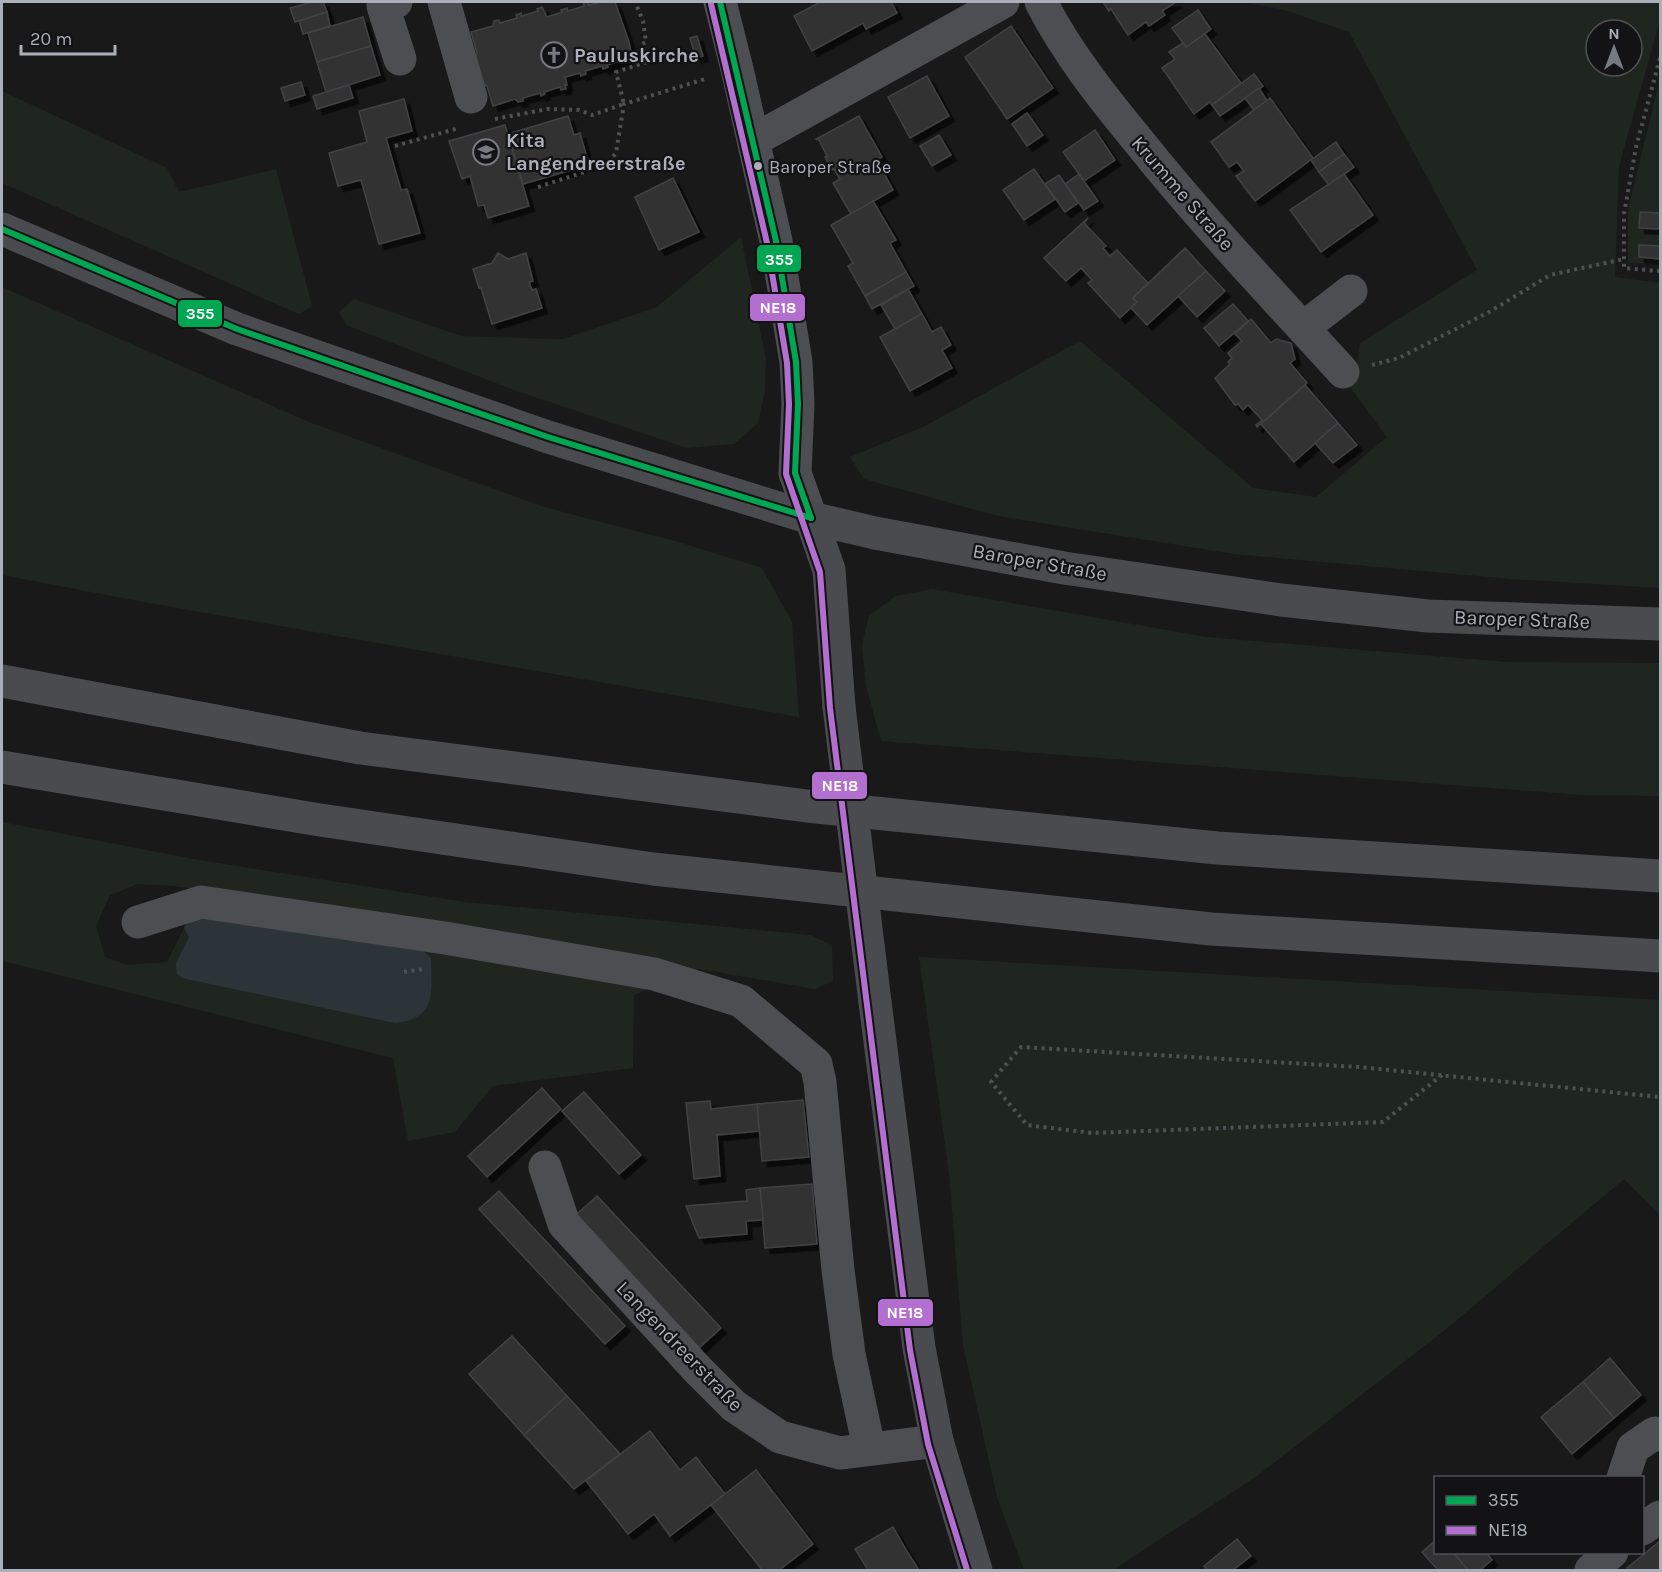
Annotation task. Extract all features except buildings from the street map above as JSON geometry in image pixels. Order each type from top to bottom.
[{"type":"main road","name":"Baroper Straße","points":[[2,229],[237,329],[548,437],[811,518],[875,533],[1064,568],[1281,600],[1428,616],[1660,624]]},
{"type":"main road","points":[[811,518],[829,570],[839,707],[919,1348],[937,1441],[976,1570]]},
{"type":"main road","points":[[2,681],[360,748],[807,806],[1217,848],[1660,876]]},
{"type":"main road","points":[[2,767],[320,820],[653,869],[1211,929],[1660,956]]},
{"type":"street","points":[[444,2],[476,114]]},
{"type":"street","points":[[720,2],[738,69],[776,240],[796,362],[798,404],[795,473],[811,518]]},
{"type":"street","points":[[754,141],[1003,2]]},
{"type":"street","name":"Krumme Straße","points":[[1041,2],[1054,27],[1098,92],[1185,199],[1343,372]]},
{"type":"street","points":[[387,3],[400,59]]},
{"type":"street","points":[[1303,328],[1350,291]]},
{"type":"street","points":[[138,922],[201,902],[507,948],[654,974],[741,1000],[816,1064],[820,1082],[838,1270],[848,1344],[869,1448]]},
{"type":"street","name":"Langendreerstraße","points":[[545,1167],[564,1224],[734,1407],[780,1437],[840,1453],[937,1441]]},
{"type":"street","points":[[1624,1476],[1633,1448],[1655,1434],[1660,1435]]},
{"type":"street","points":[[1644,1528],[1660,1517]]},
{"type":"street","points":[[1591,1570],[1610,1554]]},
{"type":"path","points":[[538,186],[606,165],[616,153],[624,105],[616,72],[646,62],[642,44],[646,42],[643,21],[635,2]]},
{"type":"path","points":[[1660,58],[1636,147],[1624,213],[1624,267],[1660,271]]},
{"type":"path","points":[[395,146],[476,114],[548,109],[579,110],[592,115],[738,69]]},
{"type":"path","points":[[1343,372],[1400,358],[1489,312],[1550,275],[1624,259]]},
{"type":"path","points":[[404,972],[424,969]]},
{"type":"path","points":[[1442,1075],[1383,1122],[1092,1133],[1028,1125],[991,1082],[1021,1047],[1358,1067],[1442,1075],[1660,1097]]},
{"type":"shaded area","points":[[1244,2],[1660,2],[1660,20],[1644,77],[1644,18],[1584,18],[1584,78],[1644,78],[1619,166],[1615,277],[1660,283],[1660,588],[1511,579],[1234,554],[998,516],[864,479],[850,457],[925,426],[1080,341],[1253,488],[1316,497],[1387,437],[1347,383],[1357,367],[1360,343],[1477,270],[1349,32],[1285,10]]},
{"type":"shaded area","points":[[1660,79],[1660,264],[1628,263],[1628,210]]},
{"type":"shaded area","points":[[2,91],[167,168],[179,192],[276,169],[312,306],[299,314],[2,183]]},
{"type":"shaded area","points":[[741,237],[766,359],[765,391],[758,423],[734,444],[687,448],[514,390],[346,325],[339,312],[354,299],[461,336],[563,339],[657,307]]},
{"type":"shaded area","points":[[2,287],[309,422],[544,507],[682,543],[762,568],[792,622],[799,717],[2,575]]},
{"type":"shaded area","points":[[932,589],[1207,637],[1506,662],[1660,663],[1660,796],[1582,795],[881,741],[866,686],[862,645],[869,615],[896,596]]},
{"type":"shaded area","points":[[2,822],[193,859],[465,902],[810,935],[832,945],[833,981],[815,989],[699,969],[634,995],[633,1068],[493,1086],[455,1132],[408,1141],[393,1058],[2,961]],"holes":[[[138,884],[173,886],[407,918],[192,916],[167,962],[127,965],[105,957],[96,926],[110,895]]]},
{"type":"shaded area","points":[[192,916],[421,949],[431,958],[429,1001],[419,1016],[395,1023],[182,978],[177,974],[176,963],[189,937],[184,928]]},
{"type":"shaded area","points":[[919,957],[1660,1000],[1660,1215],[1624,1179],[1445,1330],[1257,1476],[1113,1570],[1024,1570],[997,1497],[963,1345],[949,1173]]},
{"type":"transit line","name":"355","points":[[720,2],[776,241],[796,362],[798,404],[795,473],[811,518]]},
{"type":"transit line","name":"NE18","points":[[711,4],[767,243],[787,363],[789,404],[786,474],[820,572],[830,708],[910,1350],[928,1444],[967,1570]]},
{"type":"transit line","name":"355","points":[[2,229],[237,329],[548,437],[811,518]]},
{"type":"place","name":"Pauluskirche","points":[[554,55]]},
{"type":"place","name":"Kita Langendreerstraße","points":[[486,152]]},
{"type":"place","name":"Baroper Straße","points":[[758,166]]}]
